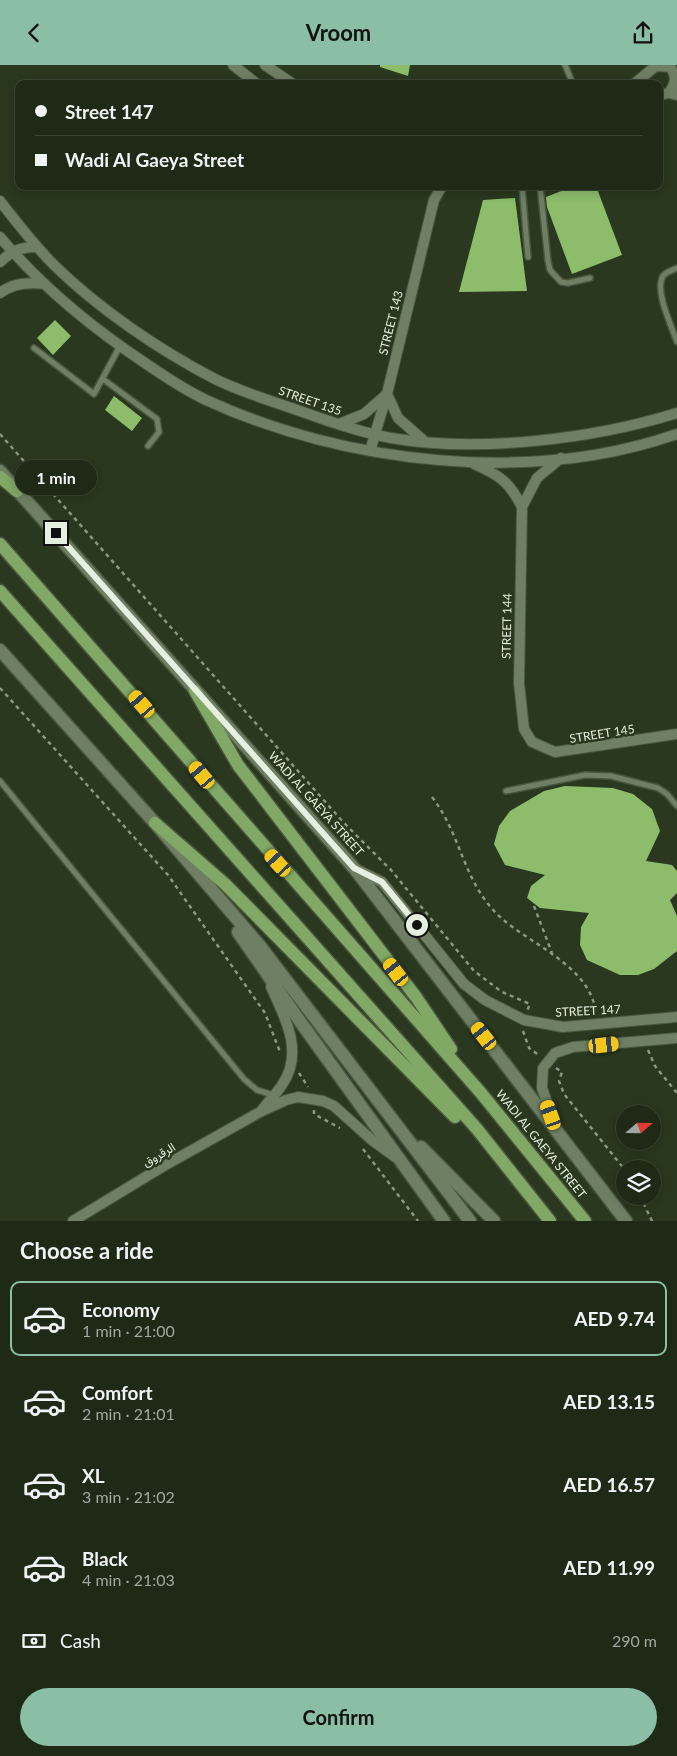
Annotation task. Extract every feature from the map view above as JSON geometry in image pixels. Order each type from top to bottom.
[{"type":"main road","points":[[0,477],[18,491]]},
{"type":"main road","name":"WADI AL GAEYA STREET","points":[[0,544],[480,1093],[585,1221]]},
{"type":"main road","points":[[0,591],[477,1129],[550,1221]]},
{"type":"main road","points":[[195,691],[238,765],[416,997],[480,1093]]},
{"type":"main road","points":[[155,823],[225,884],[512,1175]]},
{"type":"street","points":[[233,65],[252,80]]},
{"type":"street","points":[[265,65],[287,80]]},
{"type":"street","points":[[639,80],[657,65],[670,67],[675,72],[675,85],[668,94]]},
{"type":"street","name":"STREET 143","points":[[431,190],[434,200]]},
{"type":"street","name":"STREET 143","points":[[370,451],[387,394],[434,200],[440,190]]},
{"type":"street","name":"STREET 135","points":[[0,201],[37,247],[55,265],[131,329],[173,355],[237,389],[338,425],[375,434],[424,441],[469,443],[543,440],[650,421],[677,413]]},
{"type":"street","points":[[0,237],[44,284],[80,316],[120,346],[205,399],[304,435],[370,451],[409,457],[470,462],[561,458],[654,442],[677,434]]},
{"type":"street","points":[[0,262],[12,251],[24,247],[37,247]]},
{"type":"street","points":[[0,293],[7,287],[27,282],[44,284]]},
{"type":"street","points":[[338,425],[364,413],[387,394],[398,418],[424,441]]},
{"type":"street","name":"STREET 144","points":[[532,742],[527,736],[523,724],[519,690],[522,507],[537,478],[561,458]]},
{"type":"street","name":"STREET 144","points":[[470,462],[504,479],[512,487],[522,507]]},
{"type":"street","name":"WADI AL GAEYA STREET","points":[[0,471],[354,868],[626,1221]]},
{"type":"street","points":[[0,650],[155,823],[260,946],[470,1221]]},
{"type":"street","name":"STREET 145","points":[[532,742],[556,752],[566,752],[677,735]]},
{"type":"street","name":"STREET 147","points":[[354,868],[382,882],[464,984],[485,1000],[524,1020],[563,1027],[677,1017]]},
{"type":"street","points":[[207,884],[263,968],[396,1157],[444,1221]]},
{"type":"street","name":"الرقروق","points":[[260,1112],[282,1085],[292,1063],[293,1044],[286,1020],[263,968]]},
{"type":"street","points":[[556,1129],[542,1088],[543,1069],[546,1061],[555,1053],[567,1048],[677,1038]]},
{"type":"street","name":"الرقروق","points":[[72,1221],[162,1167],[260,1112],[286,1100],[298,1097],[334,1106],[373,1141],[396,1157]]},
{"type":"street","points":[[406,1135],[431,1155],[494,1221]]},
{"type":"lane","points":[[566,65],[572,80]]},
{"type":"lane","points":[[522,190],[528,257]]},
{"type":"lane","points":[[540,190],[550,270],[561,282],[568,283],[590,279]]},
{"type":"lane","points":[[677,268],[662,278],[660,285],[664,306],[677,342]]},
{"type":"lane","points":[[34,348],[91,394],[96,393],[120,346]]},
{"type":"lane","points":[[103,379],[157,419],[159,432],[148,446]]},
{"type":"lane","points":[[506,791],[585,775],[611,776],[658,788],[667,794],[677,806]]},
{"type":"lane","points":[[0,781],[244,1079],[256,1090],[273,1095]]},
{"type":"path","points":[[0,434],[343,822],[390,870],[474,971],[502,993],[530,1004],[524,1020],[523,1033],[529,1048],[562,1072],[559,1081],[564,1094],[617,1160]]},
{"type":"path","points":[[0,688],[168,875],[264,1013],[278,1043],[282,1060],[292,1063],[316,1100],[314,1114],[344,1131]]},
{"type":"path","points":[[432,797],[448,823],[466,868],[478,891],[490,907],[512,927],[552,954],[583,982],[595,1005],[597,1025]]},
{"type":"path","points":[[534,906],[552,954]]},
{"type":"path","points":[[645,1041],[655,1066],[677,1093]]},
{"type":"path","points":[[361,1146],[418,1221]]},
{"type":"path","points":[[644,1205],[652,1221]]},
{"type":"building","points":[[380,65],[410,65],[408,76],[380,67]]},
{"type":"building","points":[[564,190],[598,190],[622,255],[572,274],[547,207],[546,197]]},
{"type":"building","points":[[515,198],[527,291],[459,292],[483,200]]},
{"type":"building","points":[[55,320],[71,336],[53,355],[37,338]]},
{"type":"building","points":[[114,396],[142,418],[132,431],[105,410]]},
{"type":"building","points":[[565,786],[613,788],[633,794],[652,809],[660,831],[646,861],[672,865],[677,871],[677,893],[670,900],[677,916],[677,951],[654,969],[638,975],[620,975],[587,960],[580,945],[581,927],[589,913],[540,908],[527,898],[531,886],[545,875],[505,865],[494,844],[499,826],[510,811],[544,791]]},
{"type":"route","points":[[56,533],[354,868],[382,882],[417,925]]}]
